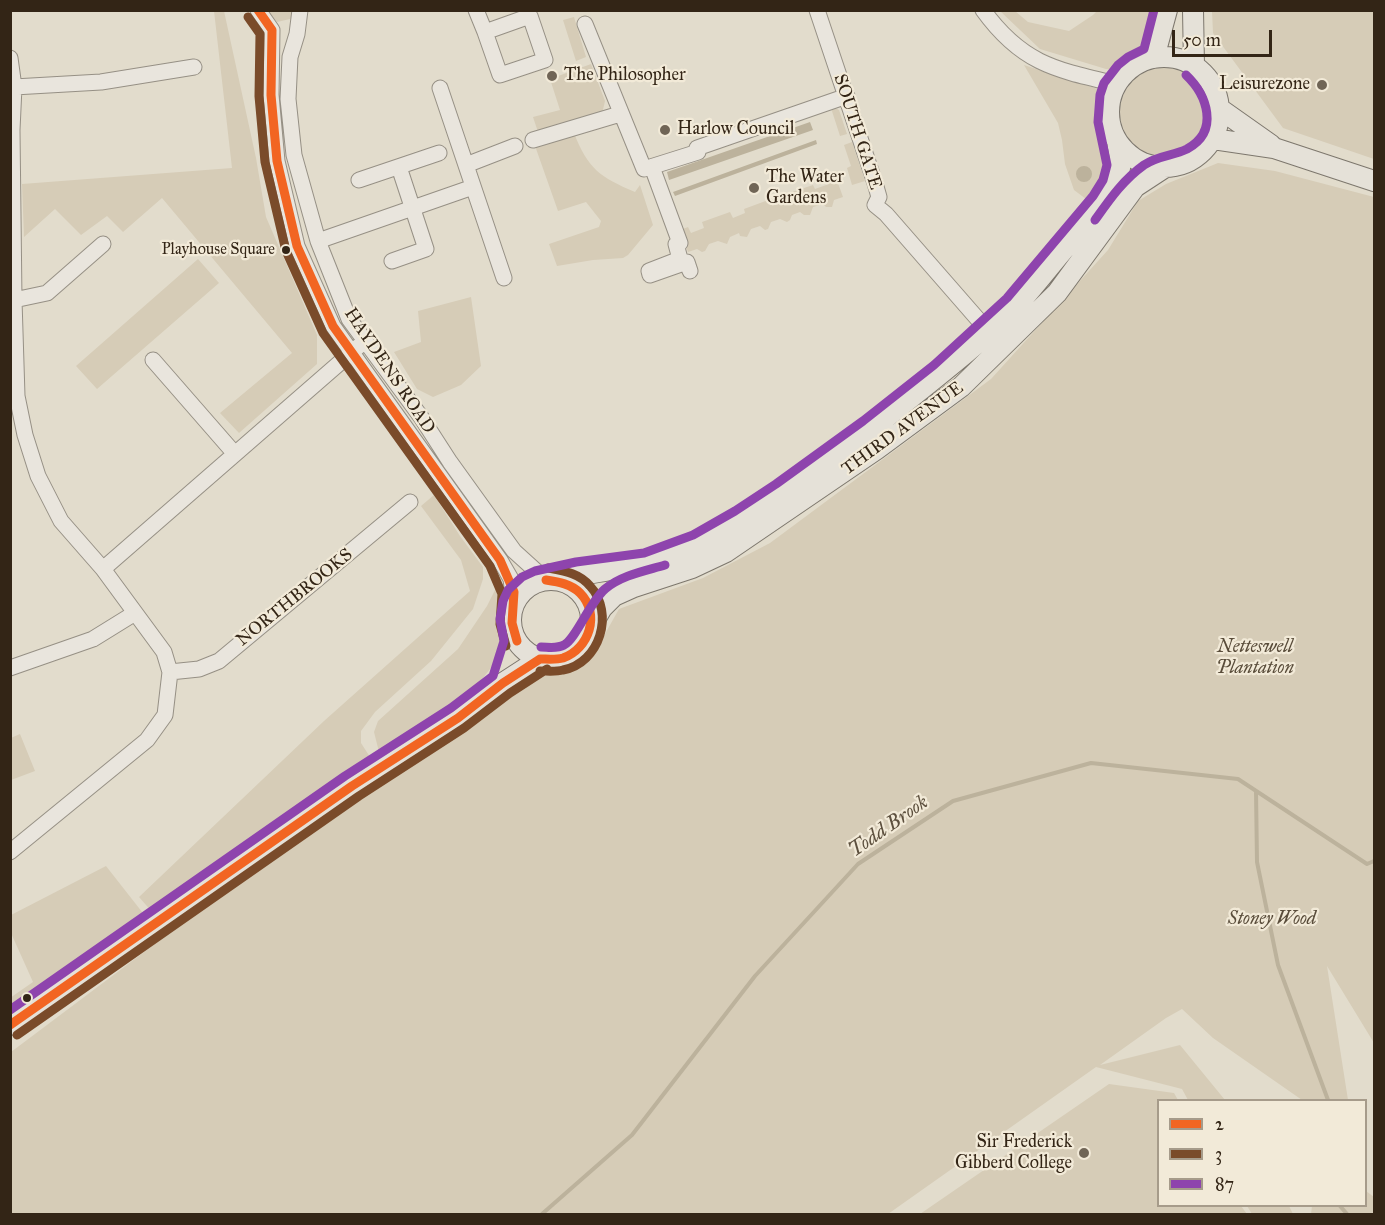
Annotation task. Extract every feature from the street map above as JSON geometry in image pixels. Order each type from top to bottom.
[{"type":"main road","points":[[1155,58],[1167,10]]},
{"type":"main road","points":[[1193,10],[1194,66]]},
{"type":"main road","points":[[1155,58],[1174,58],[1194,66],[1213,86],[1220,109],[1213,139],[1197,157],[1187,163],[1164,168],[1148,165],[1133,158],[1117,141],[1110,121],[1109,109],[1117,84],[1133,67],[1155,58]]},
{"type":"main road","points":[[1220,109],[1274,148]]},
{"type":"main road","points":[[1213,139],[1274,148],[1374,181]]},
{"type":"main road","name":"THIRD AVENUE","points":[[550,580],[654,563],[686,550],[733,526],[845,450],[933,381],[1010,312],[1102,205],[1114,184],[1120,167],[1117,141]]},
{"type":"main road","name":"THIRD AVENUE","points":[[592,625],[602,608],[614,596],[692,568],[726,552],[877,449],[961,387],[1057,293],[1135,187],[1164,168]]},
{"type":"main road","points":[[550,580],[567,583],[578,590],[586,600],[591,612],[592,625],[589,636],[574,654],[552,661],[540,659],[523,649],[517,641],[512,629],[511,616],[514,603],[520,593],[529,586],[550,580]]},
{"type":"main road","points":[[503,683],[517,641]]},
{"type":"main road","points":[[10,1025],[352,786],[458,718],[503,683],[540,659]]},
{"type":"street","points":[[258,10],[272,30],[286,31],[310,10]]},
{"type":"street","points":[[476,10],[485,32]]},
{"type":"street","name":"SOUTH GATE","points":[[816,10],[875,183],[879,197],[875,206],[886,214],[982,324]]},
{"type":"street","points":[[983,10],[994,26],[1028,56],[1075,74],[1117,84]]},
{"type":"street","name":"HAYDENS ROAD","points":[[299,18],[290,57],[288,99],[294,155],[318,241],[349,319],[421,417],[450,462],[514,551],[550,580]]},
{"type":"street","points":[[585,24],[620,114],[648,168],[680,243],[676,244],[680,259],[649,271],[650,275],[687,262],[690,271]]},
{"type":"street","name":"HAYDENS ROAD","points":[[272,30],[271,95],[276,161],[297,246],[333,326],[500,560],[511,579],[514,603]]},
{"type":"street","points":[[10,58],[14,87],[11,130],[17,396],[28,446],[38,476],[61,521],[103,569],[164,652],[170,672],[165,715],[147,740],[10,852]]},
{"type":"street","points":[[14,87],[101,82],[194,67]]},
{"type":"street","points":[[440,88],[504,278]]},
{"type":"street","points":[[648,168],[698,152],[697,148],[847,96]]},
{"type":"street","points":[[533,140],[620,114]]},
{"type":"street","points":[[466,165],[515,146]]},
{"type":"street","points":[[359,180],[439,153]]},
{"type":"street","points":[[392,261],[426,249],[399,167]]},
{"type":"street","points":[[318,241],[473,187]]},
{"type":"street","points":[[14,300],[47,293],[104,244]]},
{"type":"street","points":[[103,569],[365,342]]},
{"type":"street","points":[[153,360],[235,454]]},
{"type":"street","name":"NORTHBROOKS","points":[[170,672],[199,669],[219,661],[410,502]]},
{"type":"street","points":[[10,668],[93,639],[135,613]]},
{"type":"green space","points":[[214,11],[224,11],[256,158],[266,217],[317,335],[317,364],[239,433],[220,413],[292,353],[162,198],[123,232],[107,216],[81,235],[55,209],[24,237],[22,184],[232,168]]},
{"type":"green space","points":[[267,11],[295,11],[290,19],[277,22]]},
{"type":"green space","points":[[1000,11],[1015,11],[1028,22],[1069,31],[1097,11],[1160,11],[1151,41],[1119,70],[1106,69],[1040,49]]},
{"type":"green space","name":"Leisurezone","points":[[1212,11],[1374,11],[1374,159],[1283,128],[1213,33]]},
{"type":"green space","points":[[574,17],[586,57],[576,61],[563,20]]},
{"type":"green space","points":[[591,64],[605,101],[602,114],[539,135],[533,117],[560,110],[550,79]]},
{"type":"green space","points":[[1024,65],[1104,91],[1101,118],[1111,149],[1111,179],[1090,202],[1074,190],[1065,164],[1058,123]]},
{"type":"green space","points":[[1164,68],[1181,72],[1195,81],[1204,95],[1208,112],[1204,129],[1195,143],[1181,152],[1164,156],[1147,152],[1133,143],[1124,129],[1120,112],[1124,95],[1133,81],[1147,72]]},
{"type":"green space","points":[[831,108],[839,110],[847,134],[840,136]]},
{"type":"green space","points":[[574,133],[590,164],[604,176],[635,192],[640,185],[653,225],[623,258],[557,266],[549,244],[599,227],[601,221],[586,202],[558,211],[534,143]]},
{"type":"green space","points":[[852,142],[865,181],[852,185],[847,168],[851,166],[844,145]]},
{"type":"green space","points":[[1218,163],[1275,171],[1374,197],[1374,1043],[1327,966],[1348,1099],[1301,1099],[1213,1038],[1182,1009],[1100,1065],[1180,1045],[1224,1099],[1187,1099],[1182,1089],[1096,1067],[888,1214],[11,1214],[11,1052],[212,901],[542,670],[580,664],[601,641],[619,609],[703,578],[770,543],[991,379],[1108,250],[1138,201],[1166,184]]},
{"type":"green space","name":"The Water Gardens","points":[[835,175],[843,197],[834,200],[832,207],[826,207],[823,204],[813,207],[810,215],[800,212],[792,215],[787,222],[780,219],[771,222],[768,229],[765,230],[760,226],[751,229],[747,237],[740,236],[739,233],[730,237],[727,244],[718,241],[709,244],[705,251],[697,249],[688,252],[680,230],[688,227],[691,233],[704,228],[702,222],[730,212],[733,218],[745,213],[744,209],[771,199],[773,204],[787,199],[786,194],[813,185],[815,189],[829,184],[827,177]]},
{"type":"green space","points":[[198,259],[219,283],[97,389],[76,366]]},
{"type":"green space","points":[[471,297],[481,366],[461,385],[433,397],[417,389],[394,352],[421,342],[418,311]]},
{"type":"green space","points":[[434,495],[483,567],[483,579],[473,609],[431,661],[375,712],[361,731],[361,743],[370,757],[153,913],[139,897],[324,721],[470,591],[461,560],[421,506]]},
{"type":"green space","points":[[497,586],[502,620],[502,640],[499,654],[489,670],[462,698],[446,710],[379,752],[374,732],[378,721],[458,649],[487,606]]},
{"type":"green space","points":[[20,734],[35,771],[11,780],[11,738]]},
{"type":"green space","points":[[106,866],[146,917],[11,1013],[10,998],[33,982],[11,933],[11,915]]},
{"type":"green space","name":"Sir Frederick Gibberd College","points":[[1109,1084],[1174,1093],[1177,1099],[1157,1099],[1157,1207],[1242,1207],[1247,1214],[920,1214]]},
{"type":"green space","points":[[1367,1192],[1374,1197],[1374,1214],[1311,1214],[1312,1207],[1367,1207]]},
{"type":"green space","points":[[1248,1207],[1290,1207],[1293,1214],[1252,1214]]},
{"type":"shaded area","points":[[810,122],[813,130],[669,180],[667,172]]},
{"type":"shaded area","points":[[816,140],[817,144],[675,196],[673,192]]},
{"type":"shaded area","points":[[1081,166],[1087,166],[1092,174],[1090,180],[1081,182],[1076,177],[1076,171]]},
{"type":"waterway","name":"Todd Brook","points":[[542,1214],[632,1135],[755,976],[858,864],[953,801],[1091,763],[1238,779],[1367,864],[1374,861]]},
{"type":"waterway","points":[[1256,791],[1257,862],[1278,965],[1328,1099]]},
{"type":"waterway","points":[[1341,1207],[1347,1214]]},
{"type":"transit line","name":"2","points":[[258,10],[272,30],[271,95],[277,161],[297,246],[333,326],[500,560],[514,592],[512,623],[517,641]]},
{"type":"transit line","name":"87","points":[[10,1010],[345,776],[451,708],[493,676],[504,641],[500,619],[503,601],[508,590],[522,577],[535,571],[576,562],[644,553],[693,535],[776,484],[863,421],[934,365],[1007,298],[1093,196],[1103,180],[1107,165],[1098,122],[1100,95],[1104,83],[1118,65],[1144,49],[1154,10]]},
{"type":"transit line","name":"3","points":[[248,17],[260,34],[259,96],[265,162],[286,251],[323,333],[490,566],[502,594],[500,624],[506,646]]},
{"type":"transit line","name":"87","points":[[1095,220],[1117,190],[1136,171],[1155,159],[1187,149],[1204,133],[1207,123],[1204,102],[1200,92],[1186,75]]},
{"type":"transit line","name":"87","points":[[541,647],[558,647],[569,641],[599,595],[612,584],[634,574],[665,565]]},
{"type":"transit line","name":"3","points":[[540,671],[563,670],[586,658],[600,636],[602,623],[602,610],[598,597],[590,586],[571,573],[548,568]]},
{"type":"transit line","name":"2","points":[[540,659],[560,659],[580,647],[589,630],[591,620],[586,601],[580,593],[569,585],[546,580]]},
{"type":"transit line","name":"2","points":[[10,1025],[352,786],[458,718],[503,683],[540,659]]},
{"type":"transit line","name":"3","points":[[17,1035],[359,796],[464,728],[510,693],[547,669]]},
{"type":"place","name":"The Philosopher","points":[[552,76]]},
{"type":"place","name":"Leisurezone","points":[[1322,85]]},
{"type":"place","name":"Harlow Council","points":[[665,130]]},
{"type":"place","name":"The Water Gardens","points":[[754,188]]},
{"type":"place","name":"Playhouse Square","points":[[286,250]]},
{"type":"place","name":"Sir Frederick Gibberd College","points":[[1084,1153]]},
{"type":"park label","name":"Netteswell Plantation","points":[[1255,658]]},
{"type":"park label","name":"Stoney Wood","points":[[1272,920]]}]
